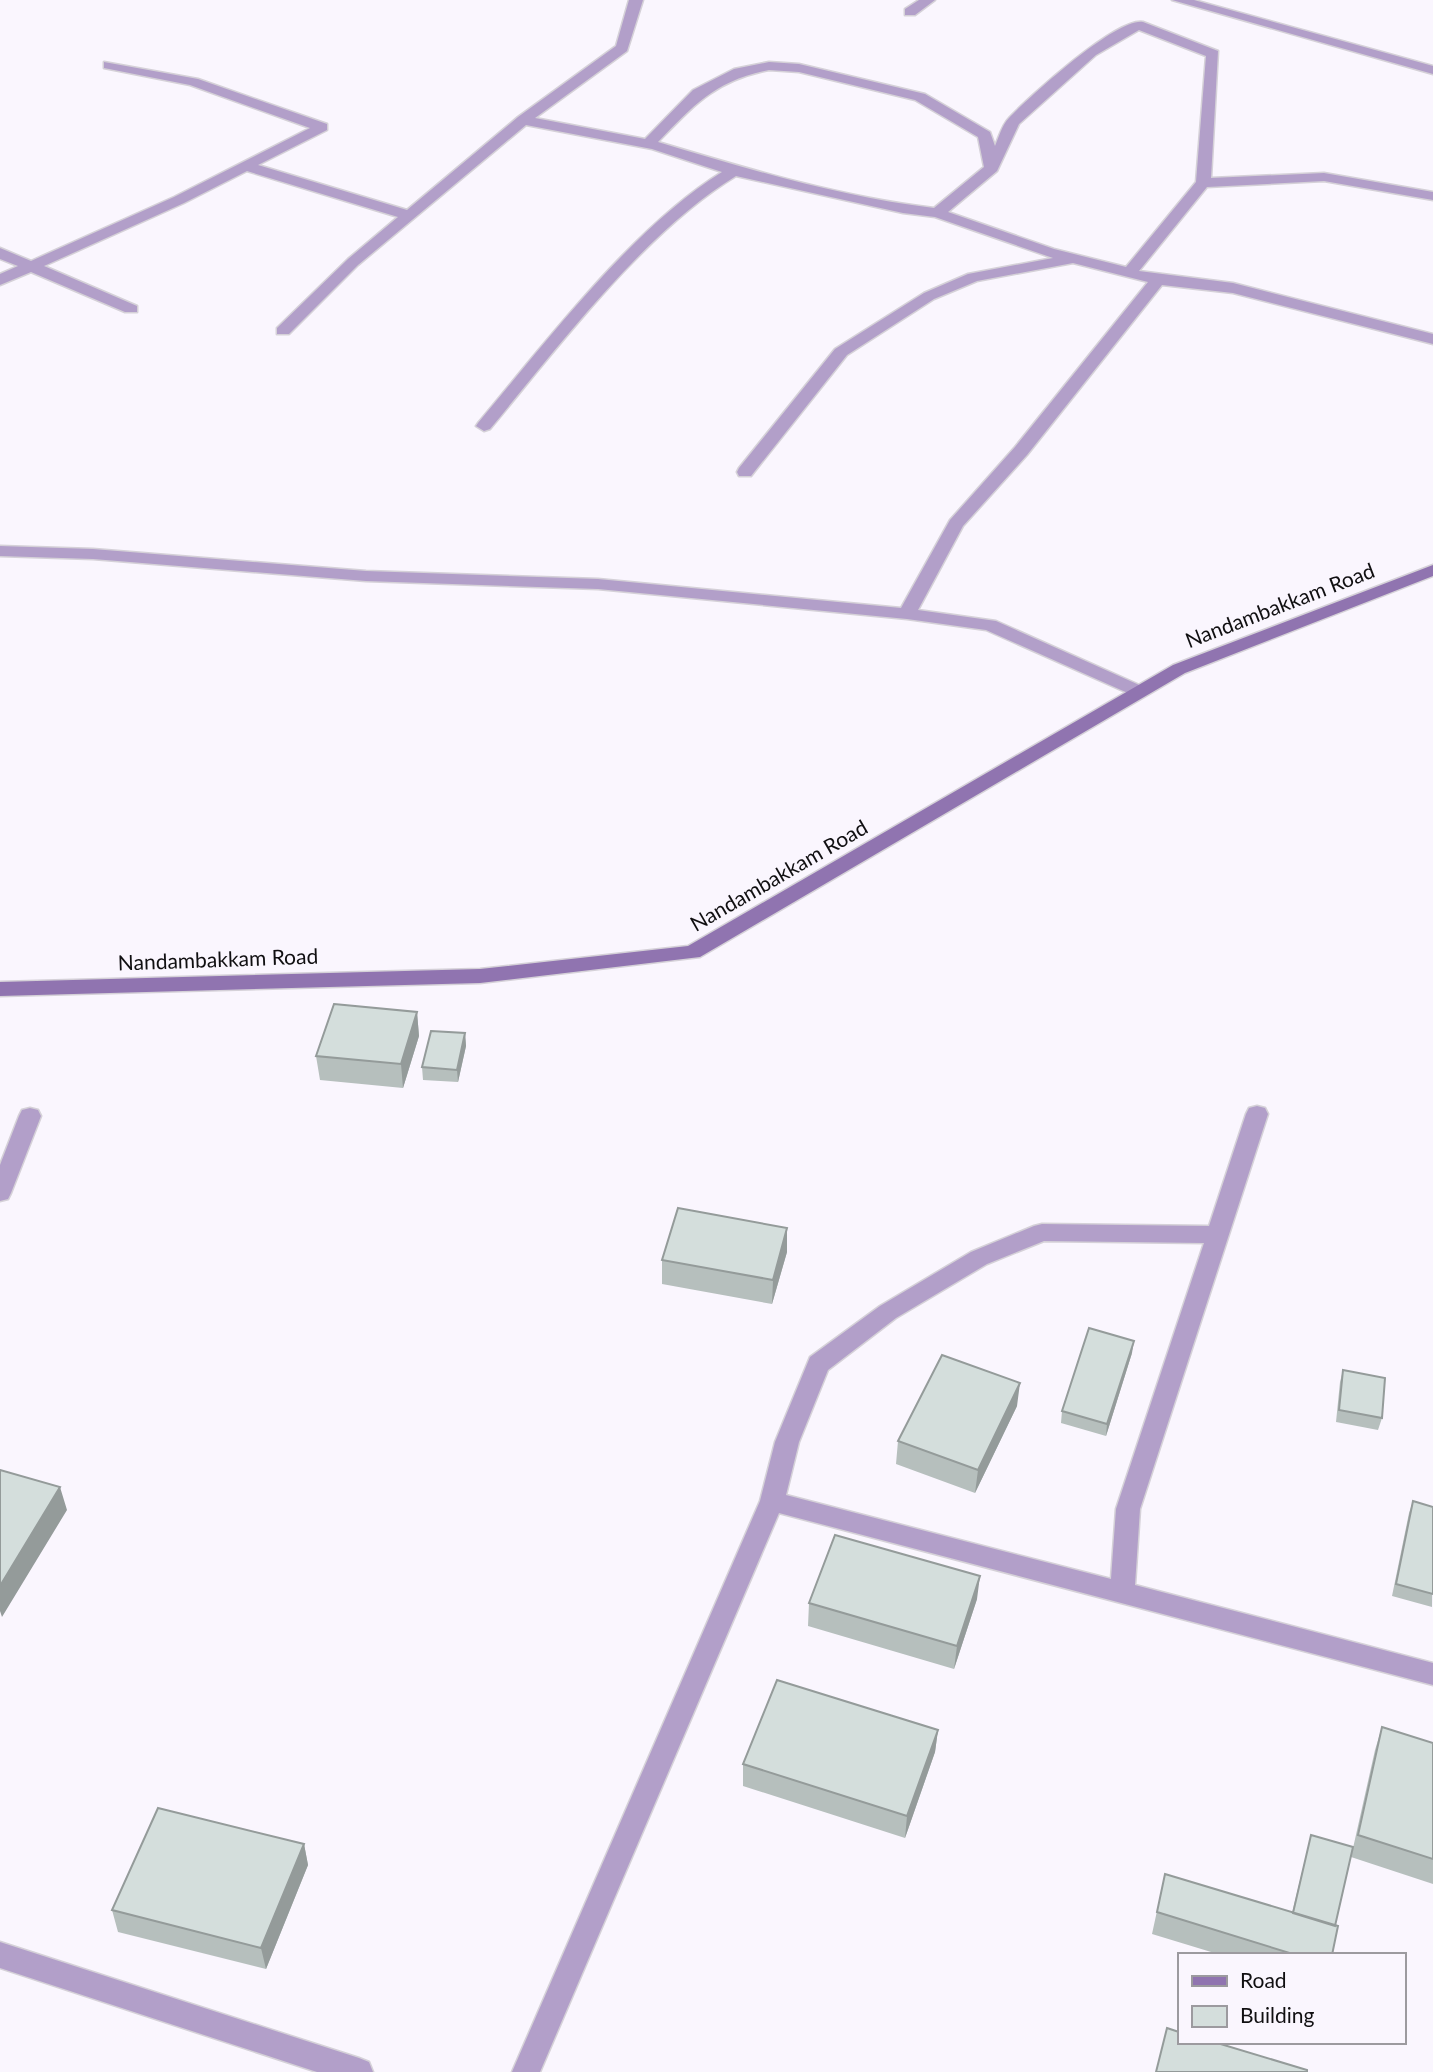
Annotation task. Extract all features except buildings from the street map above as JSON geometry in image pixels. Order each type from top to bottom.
[{"type":"street","points":[[283,331],[353,262],[409,215],[523,120],[622,48],[635,0]]},
{"type":"street","points":[[910,12],[928,0]]},
{"type":"street","points":[[1179,0],[1433,69]]},
{"type":"street","points":[[937,213],[992,168],[1013,122],[1091,52],[1138,25],[1213,54],[1202,183],[1130,272]]},
{"type":"street","points":[[0,280],[27,265],[179,200],[321,127],[193,82],[109,65]]},
{"type":"street","points":[[648,144],[698,93],[739,72],[769,66],[799,68],[920,97],[985,135],[992,168]]},
{"type":"street","points":[[523,120],[648,144],[734,171],[903,209],[937,213],[1074,258],[1158,280],[1233,288],[1433,339]]},
{"type":"street","points":[[246,166],[409,215]]},
{"type":"street","points":[[484,426],[575,318],[636,253],[715,182],[734,171]]},
{"type":"street","points":[[1202,183],[1324,177],[1433,196]]},
{"type":"street","points":[[0,253],[131,309]]},
{"type":"street","points":[[745,472],[841,352],[929,296],[973,277],[1074,258]]},
{"type":"street","points":[[907,614],[956,524],[1021,451],[1158,280]]},
{"type":"street","points":[[0,551],[93,554],[366,576],[598,583],[907,614],[990,625],[1139,692]]},
{"type":"street","name":"Nandambakkam Road","points":[[0,989],[480,976],[693,952],[1179,669],[1433,570]]},
{"type":"street","points":[[1122,1594],[1128,1509],[1257,1114]]},
{"type":"street","points":[[0,1193],[30,1116]]},
{"type":"street","points":[[526,2072],[772,1501],[787,1442],[818,1364],[899,1305],[979,1258],[1042,1232],[1219,1235]]},
{"type":"street","points":[[772,1501],[1433,1674]]},
{"type":"street","points":[[0,1955],[359,2072]]}]
